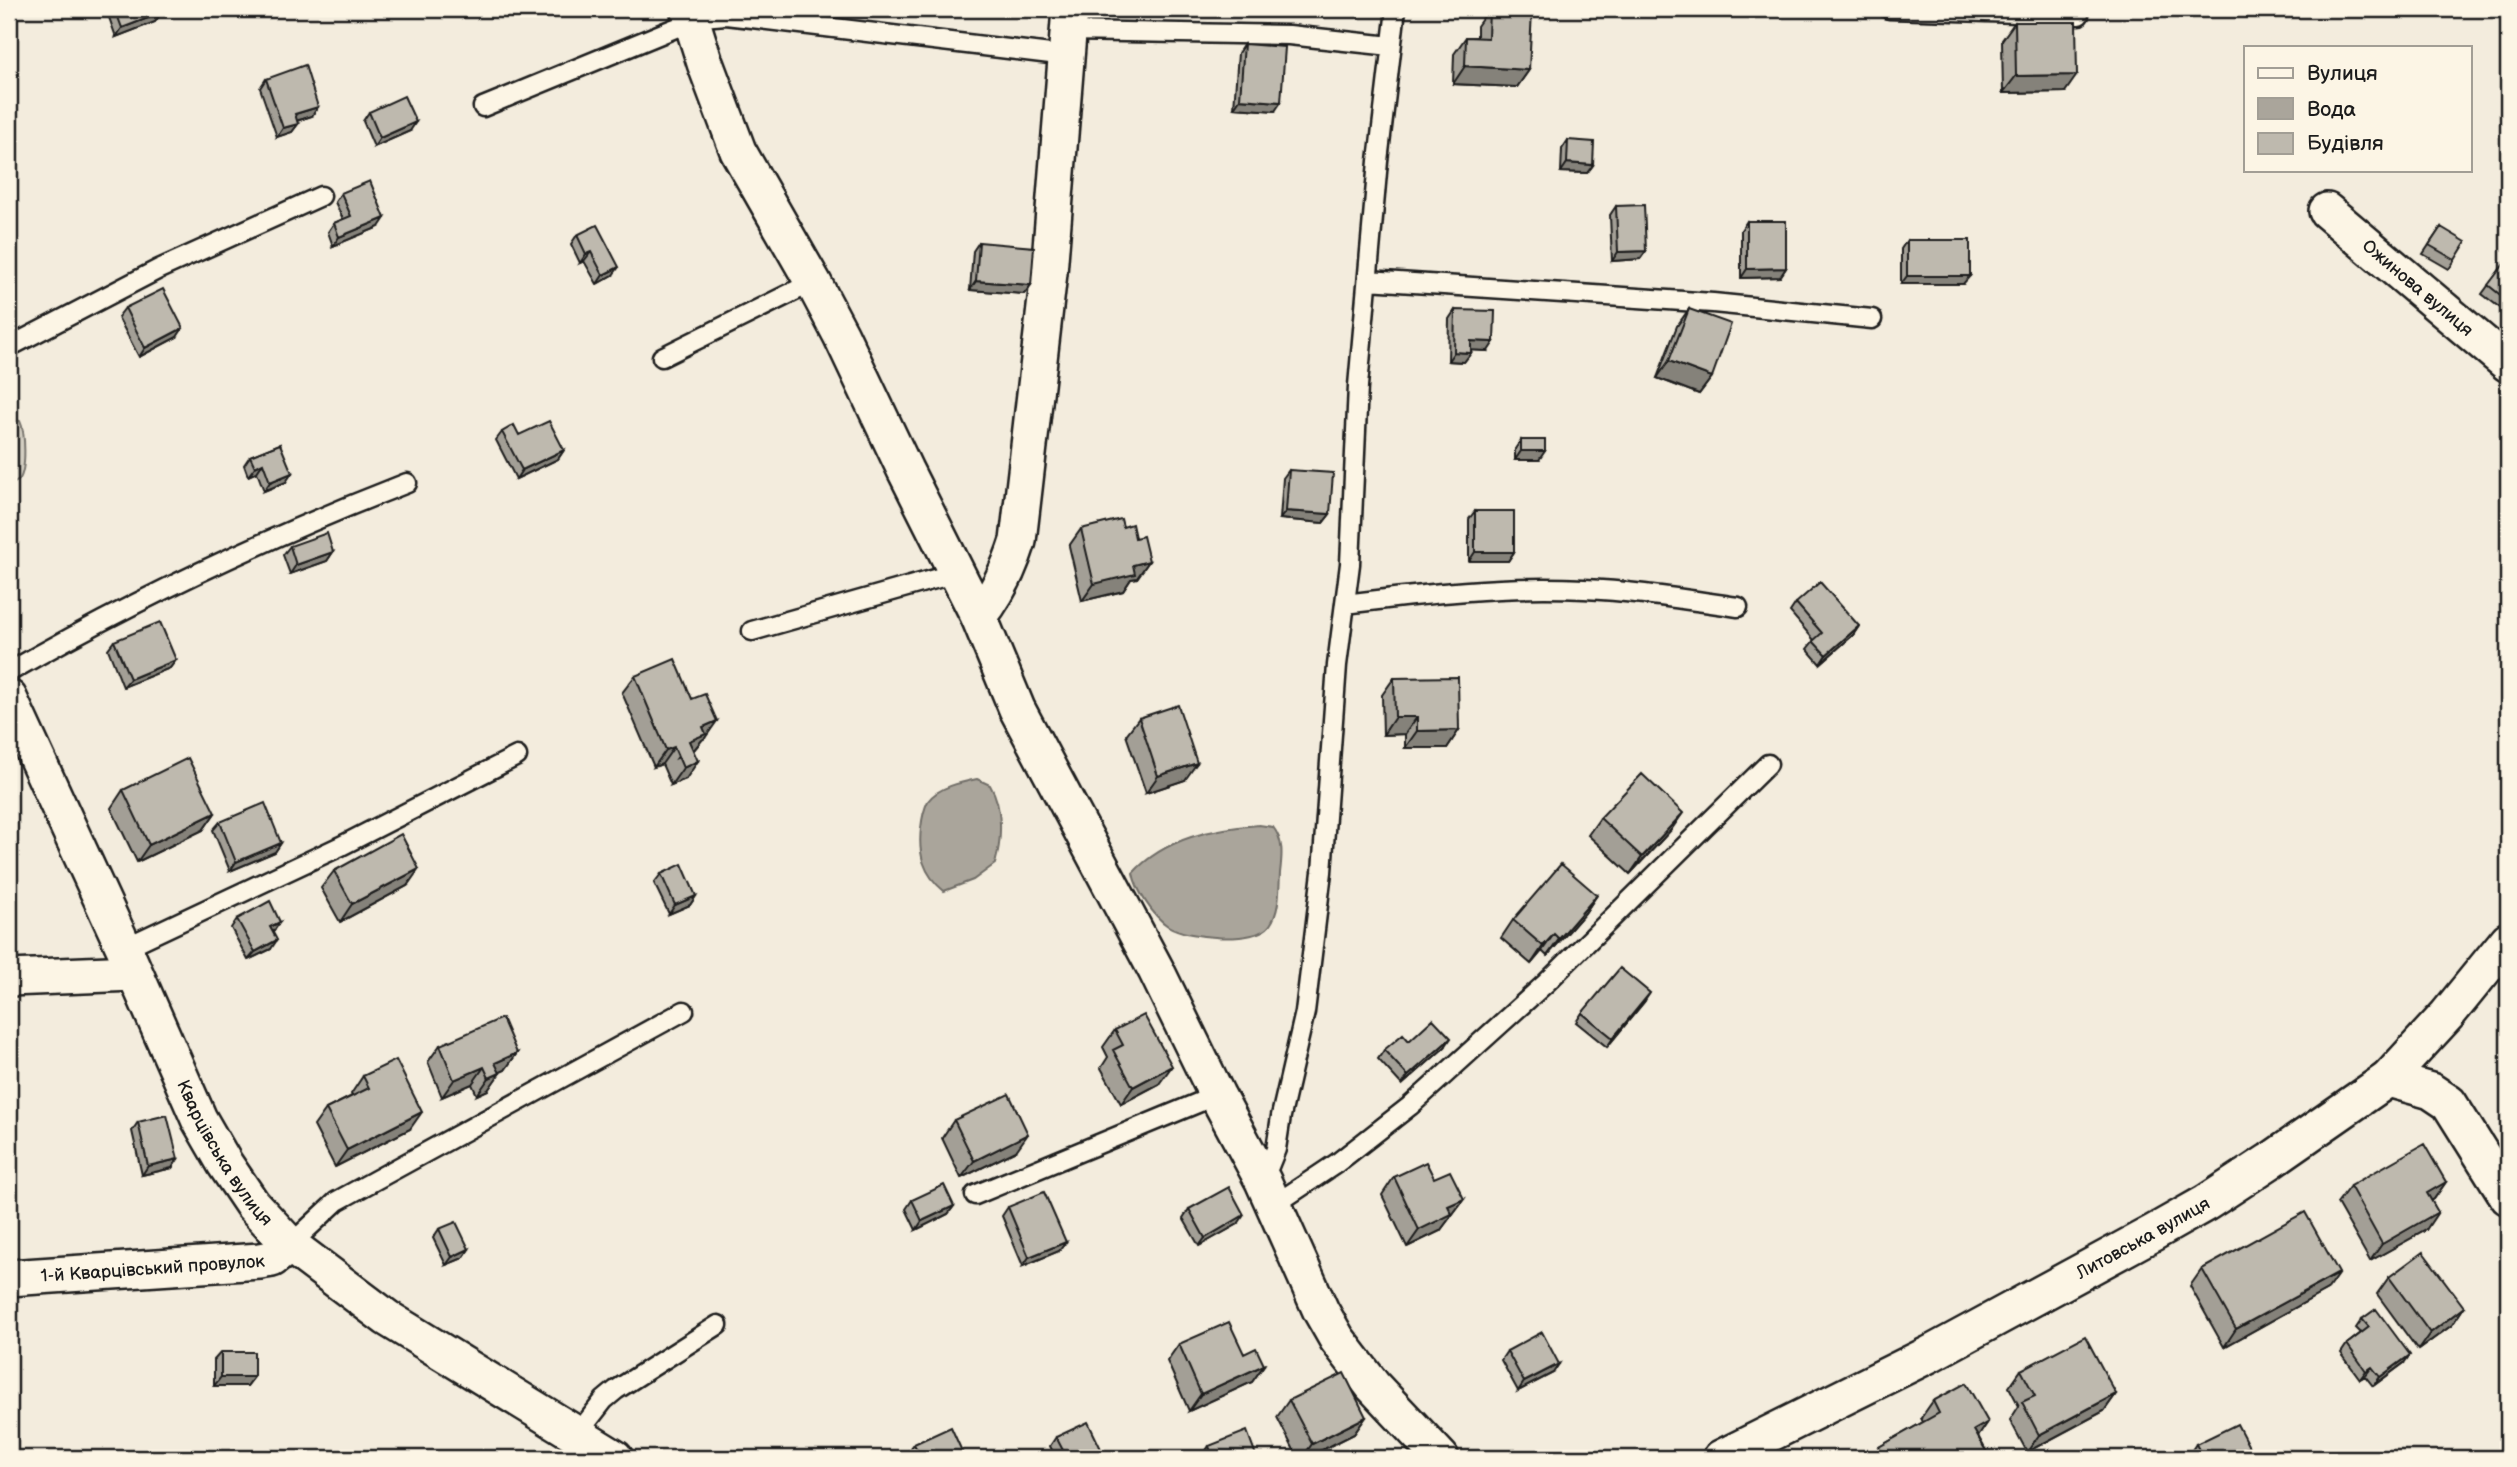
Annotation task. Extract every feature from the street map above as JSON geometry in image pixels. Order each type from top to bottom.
[{"type":"street","points":[[690,15],[724,119],[738,151],[813,282],[979,617],[1017,709],[1156,970],[1269,1193],[1309,1285],[1337,1339],[1373,1386],[1441,1458]]},
{"type":"street","points":[[979,617],[995,596],[1010,567],[1018,541],[1049,273],[1068,32]]},
{"type":"street","name":"Ожинова вулиця","points":[[2327,211],[2508,364]]},
{"type":"street","name":"Кварцівська вулиця","points":[[9,694],[199,1119],[252,1204],[290,1245],[387,1318],[615,1458]]},
{"type":"street","name":"Литовська вулиця","points":[[1721,1458],[1930,1354],[2174,1221],[2270,1161],[2388,1079],[2508,940]]},
{"type":"street","points":[[9,978],[129,960]]},
{"type":"street","points":[[2388,1079],[2431,1091],[2449,1103],[2508,1197]]},
{"type":"street","name":"1-й Кварцівський провулок","points":[[9,1278],[260,1261],[272,1259],[290,1245]]},
{"type":"lane","points":[[1269,1193],[1281,1116],[1305,1012],[1322,872],[1337,666],[1350,564],[1358,386],[1367,280],[1396,9]]},
{"type":"lane","points":[[1889,9],[2079,15]]},
{"type":"lane","points":[[483,107],[690,15],[1068,32],[1289,35],[1391,46]]},
{"type":"lane","points":[[9,347],[159,269],[321,195]]},
{"type":"lane","points":[[1367,280],[1686,301],[1871,319]]},
{"type":"lane","points":[[662,358],[813,282]]},
{"type":"lane","points":[[9,694],[168,586],[289,530],[407,483]]},
{"type":"lane","points":[[752,631],[956,573]]},
{"type":"lane","points":[[1345,604],[1410,596],[1523,588],[1633,592],[1738,607]]},
{"type":"lane","points":[[129,960],[341,846],[517,756]]},
{"type":"lane","points":[[1269,1193],[1359,1147],[1429,1088],[1546,983],[1769,764]]},
{"type":"lane","points":[[290,1245],[337,1201],[684,1011]]},
{"type":"lane","points":[[975,1195],[1217,1095]]},
{"type":"lane","points":[[576,1436],[604,1400],[616,1390],[718,1325]]},
{"type":"shaded area","points":[[9,418],[20,421],[24,450],[22,475],[9,486]]},
{"type":"water","points":[[977,779],[990,785],[997,803],[1000,834],[995,864],[973,880],[944,891],[931,878],[921,854],[920,837],[924,811],[928,801],[938,792]]},
{"type":"water","points":[[1259,825],[1273,827],[1281,843],[1282,855],[1277,907],[1270,925],[1262,931],[1237,937],[1190,934],[1162,922],[1141,895],[1133,873],[1160,851],[1208,832]]},
{"type":"building","points":[[115,9],[159,9],[161,13],[122,28]]},
{"type":"building","points":[[1489,9],[1532,11],[1529,70],[1465,66],[1466,37],[1488,38]]},
{"type":"building","points":[[2015,22],[2076,22],[2077,75],[2016,76]]},
{"type":"building","points":[[1244,44],[1285,47],[1281,102],[1240,99]]},
{"type":"building","points":[[305,65],[318,107],[295,114],[298,124],[283,128],[266,79]]},
{"type":"building","points":[[404,96],[416,122],[380,138],[369,112]]},
{"type":"building","points":[[1568,140],[1594,142],[1593,165],[1567,163]]},
{"type":"building","points":[[370,181],[385,218],[339,237],[334,223],[351,216],[341,193]]},
{"type":"building","points":[[1644,205],[1646,251],[1618,252],[1616,206]]},
{"type":"building","points":[[1747,221],[1786,221],[1786,268],[1747,269]]},
{"type":"building","points":[[597,225],[619,267],[603,275],[591,252],[586,254],[577,235]]},
{"type":"building","points":[[2441,227],[2466,242],[2455,260],[2429,245]]},
{"type":"building","points":[[1907,240],[1970,240],[1970,276],[1907,276]]},
{"type":"building","points":[[979,242],[1034,247],[1031,285],[976,281]]},
{"type":"building","points":[[2508,261],[2508,301],[2488,285]]},
{"type":"building","points":[[163,289],[183,328],[145,348],[125,308]]},
{"type":"building","points":[[1689,309],[1731,324],[1712,377],[1669,361]]},
{"type":"building","points":[[1455,310],[1495,311],[1494,342],[1471,341],[1471,353],[1454,352]]},
{"type":"building","points":[[549,421],[564,450],[522,470],[502,432],[514,425],[519,435]]},
{"type":"building","points":[[1521,440],[1545,440],[1545,451],[1521,451]]},
{"type":"building","points":[[280,444],[292,473],[270,482],[263,463],[255,467],[250,456]]},
{"type":"building","points":[[1289,470],[1333,473],[1330,514],[1286,511]]},
{"type":"building","points":[[1475,511],[1514,511],[1514,552],[1475,552]]},
{"type":"building","points":[[1121,519],[1123,527],[1132,524],[1135,538],[1143,536],[1149,561],[1133,565],[1135,574],[1094,584],[1081,529]]},
{"type":"building","points":[[327,533],[333,552],[296,565],[290,546]]},
{"type":"building","points":[[1820,582],[1859,626],[1826,655],[1813,641],[1822,633],[1796,603]]},
{"type":"building","points":[[160,622],[176,660],[130,679],[114,641]]},
{"type":"building","points":[[675,659],[692,699],[705,694],[717,721],[703,727],[706,734],[689,741],[698,761],[683,768],[674,747],[666,750],[635,676]]},
{"type":"building","points":[[1458,677],[1459,730],[1417,731],[1417,717],[1395,717],[1394,678]]},
{"type":"building","points":[[1178,705],[1197,763],[1158,776],[1139,718]]},
{"type":"building","points":[[188,758],[215,813],[149,845],[123,790]]},
{"type":"building","points":[[1642,774],[1683,813],[1642,857],[1600,818]]},
{"type":"building","points":[[265,803],[281,843],[236,862],[220,822]]},
{"type":"building","points":[[401,834],[419,869],[352,904],[334,871]]},
{"type":"building","points":[[682,864],[696,896],[675,905],[661,874]]},
{"type":"building","points":[[1561,864],[1597,895],[1559,939],[1554,934],[1543,946],[1513,920]]},
{"type":"building","points":[[270,901],[280,922],[270,927],[277,940],[255,952],[237,919]]},
{"type":"building","points":[[1620,968],[1650,993],[1613,1038],[1582,1013]]},
{"type":"building","points":[[10,1001],[12,1029],[9,1029]]},
{"type":"building","points":[[1144,1015],[1172,1066],[1133,1087],[1113,1050],[1123,1045],[1115,1030]]},
{"type":"building","points":[[502,1018],[517,1053],[495,1063],[500,1073],[489,1078],[484,1067],[454,1080],[440,1045]]},
{"type":"building","points":[[1433,1019],[1451,1038],[1408,1076],[1384,1050],[1403,1034],[1409,1041]]},
{"type":"building","points":[[396,1060],[422,1112],[347,1150],[326,1109],[369,1088],[363,1076]]},
{"type":"building","points":[[1009,1094],[1028,1134],[974,1161],[954,1120]]},
{"type":"building","points":[[167,1115],[178,1159],[148,1166],[138,1122]]},
{"type":"building","points":[[2424,1144],[2446,1182],[2427,1193],[2438,1212],[2382,1244],[2350,1186]]},
{"type":"building","points":[[1426,1162],[1434,1178],[1450,1171],[1464,1199],[1448,1206],[1452,1214],[1419,1230],[1394,1177]]},
{"type":"building","points":[[944,1185],[954,1206],[922,1221],[912,1200]]},
{"type":"building","points":[[1229,1187],[1244,1215],[1205,1238],[1189,1209]]},
{"type":"building","points":[[1044,1192],[1066,1242],[1029,1257],[1008,1207]]},
{"type":"building","points":[[2305,1212],[2339,1273],[2236,1329],[2202,1269]]},
{"type":"building","points":[[456,1222],[469,1249],[452,1257],[439,1229]]},
{"type":"building","points":[[2423,1252],[2464,1307],[2430,1333],[2389,1277]]},
{"type":"building","points":[[2376,1309],[2410,1355],[2380,1377],[2372,1367],[2366,1371],[2347,1344],[2369,1327],[2362,1319]]},
{"type":"building","points":[[1229,1322],[1244,1354],[1256,1348],[1264,1365],[1201,1394],[1179,1344]]},
{"type":"building","points":[[1542,1332],[1559,1364],[1524,1382],[1507,1351]]},
{"type":"building","points":[[2085,1336],[2116,1394],[2039,1435],[2022,1402],[2035,1396],[2021,1370]]},
{"type":"building","points":[[221,1352],[254,1352],[254,1377],[221,1377]]},
{"type":"building","points":[[1344,1373],[1366,1417],[1312,1444],[1289,1400]]},
{"type":"building","points":[[1966,1383],[1988,1422],[1974,1430],[1990,1458],[1886,1458],[1879,1447],[1939,1413],[1933,1401]]},
{"type":"building","points":[[1088,1422],[1102,1451],[1086,1458],[1067,1458],[1056,1437]]},
{"type":"building","points":[[2237,1424],[2249,1447],[2225,1458],[2203,1458],[2196,1444]]},
{"type":"building","points":[[951,1427],[965,1458],[921,1458],[914,1444]]},
{"type":"building","points":[[1247,1431],[1257,1458],[1213,1458],[1209,1446]]}]
